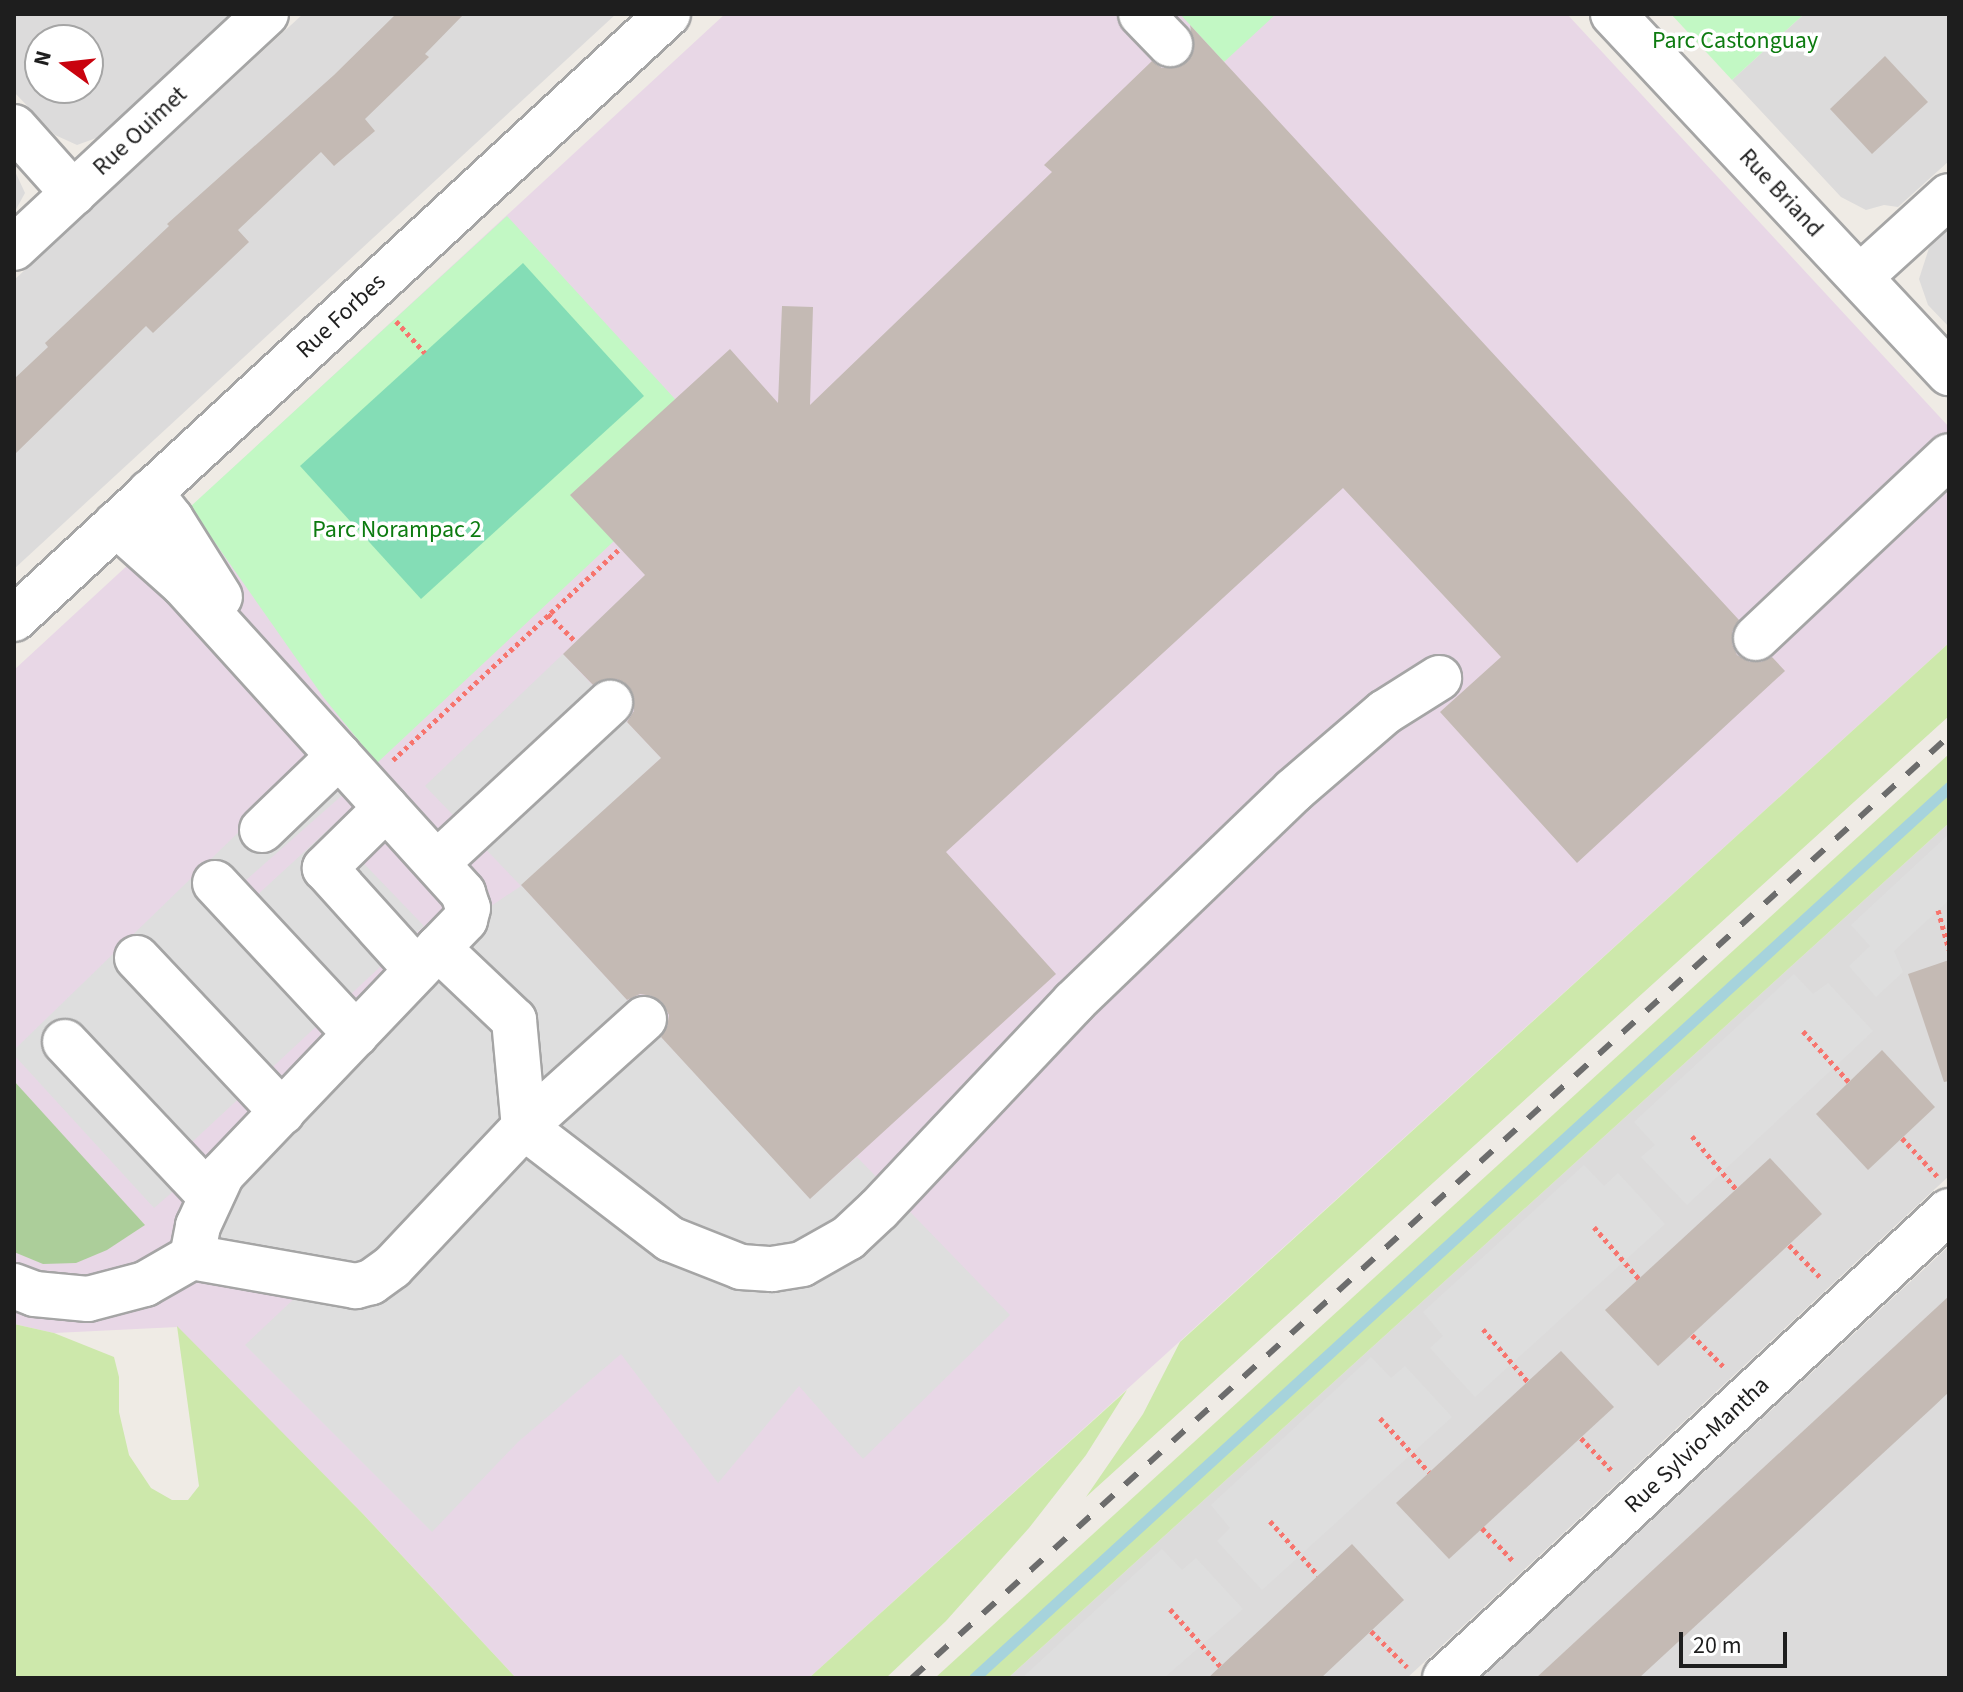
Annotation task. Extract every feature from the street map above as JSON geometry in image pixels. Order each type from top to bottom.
[{"type":"street","name":"Rue Ouimet","points":[[14,248],[266,14]]},
{"type":"street","name":"Rue Forbes","points":[[14,619],[668,14]]},
{"type":"street","name":"Rue Briand","points":[[1613,14],[1949,373]]},
{"type":"street","points":[[14,127],[73,193]]},
{"type":"street","points":[[1860,277],[1949,196]]},
{"type":"street","points":[[1756,638],[1949,456]]},
{"type":"street","points":[[150,492],[171,519],[199,568],[327,742]]},
{"type":"street","points":[[116,524],[183,584],[327,742],[385,788],[437,863],[463,893],[468,908],[465,920],[222,1174],[198,1226],[192,1257]]},
{"type":"street","points":[[385,788],[325,868],[427,959],[514,1020],[524,1127],[628,1210],[670,1239],[701,1254],[741,1267],[772,1269],[802,1264],[826,1253],[879,1209],[1074,1002],[1303,782],[1385,712],[1439,678]]},
{"type":"street","points":[[437,863],[610,703]]},
{"type":"street","points":[[262,830],[327,742]]},
{"type":"street","points":[[215,883],[356,1034]]},
{"type":"street","points":[[137,958],[282,1112]]},
{"type":"street","points":[[14,1286],[35,1294],[88,1299],[145,1284],[192,1257],[356,1286],[371,1282],[392,1267],[524,1127],[644,1019]]},
{"type":"street","points":[[65,1042],[210,1196]]},
{"type":"street","name":"Rue Sylvio-Mantha","points":[[1429,1675],[1946,1197]]},
{"type":"path","points":[[391,316],[425,353]]},
{"type":"path","points":[[385,788],[548,614],[620,548]]},
{"type":"path","points":[[548,614],[576,642]]},
{"type":"path","points":[[1938,910],[1949,950]]},
{"type":"path","points":[[1803,1031],[1849,1082]]},
{"type":"path","points":[[1692,1136],[1736,1189]]},
{"type":"path","points":[[1902,1138],[1946,1197]]},
{"type":"path","points":[[1594,1227],[1639,1279]]},
{"type":"path","points":[[1789,1245],[1830,1287]]},
{"type":"path","points":[[1483,1329],[1528,1382]]},
{"type":"path","points":[[1692,1335],[1733,1376]]},
{"type":"path","points":[[1380,1418],[1429,1472]]},
{"type":"path","points":[[1581,1438],[1620,1480]]},
{"type":"path","points":[[1270,1521],[1318,1575]]},
{"type":"path","points":[[1482,1528],[1522,1571]]},
{"type":"path","points":[[1170,1609],[1220,1666]]},
{"type":"path","points":[[1371,1631],[1429,1675]]},
{"type":"shaded area","points":[[14,14],[232,14],[99,137],[77,145],[55,135],[25,104],[104,104],[104,24],[24,24],[24,102],[14,92]]},
{"type":"shaded area","points":[[303,14],[616,14],[14,569],[14,280]]},
{"type":"shaded area","points":[[725,14],[1567,14],[1949,427],[1949,643],[809,1678],[516,1678],[363,1514],[177,1327],[54,1333],[14,1324],[14,670]]},
{"type":"shaded area","points":[[1804,14],[1949,14],[1949,161],[1898,207],[1884,205],[1866,210],[1841,197],[1732,80]]},
{"type":"shaded area","points":[[14,169],[25,193],[14,213]]},
{"type":"shaded area","points":[[1949,229],[1949,327],[1928,305],[1919,279],[1929,248]]},
{"type":"shaded area","points":[[563,654],[661,758],[522,886],[810,1198],[857,1157],[1010,1315],[863,1459],[799,1386],[718,1483],[621,1354],[518,1442],[432,1532],[245,1345],[314,1280],[192,1257],[198,1226],[461,926],[521,886],[425,786]]},
{"type":"shaded area","points":[[314,759],[347,791],[228,896],[241,910],[355,805],[371,822],[348,847],[424,926],[175,1158],[191,1176],[154,1208],[14,1055],[14,1050]]},
{"type":"shaded area","points":[[1949,823],[1949,1176],[1407,1678],[1008,1678]]},
{"type":"shaded area","points":[[1949,834],[1949,900],[1894,951],[1903,972],[1876,997],[1849,966],[1870,946],[1851,925]]},
{"type":"shaded area","points":[[1794,974],[1813,994],[1828,983],[1873,1031],[1687,1205],[1641,1157],[1655,1145],[1634,1122]]},
{"type":"shaded area","points":[[1584,1165],[1604,1186],[1618,1173],[1665,1224],[1475,1397],[1430,1348],[1443,1336],[1423,1312]]},
{"type":"shaded area","points":[[1949,1246],[1949,1678],[1481,1678]]},
{"type":"shaded area","points":[[1371,1357],[1391,1378],[1405,1366],[1452,1417],[1262,1590],[1217,1541],[1230,1528],[1211,1505]]},
{"type":"shaded area","points":[[1162,1549],[1182,1570],[1196,1558],[1243,1609],[1164,1678],[1022,1678]]},
{"type":"green space","points":[[1180,14],[1276,14],[1224,62]]},
{"type":"green space","name":"Parc Castonguay","points":[[1671,14],[1804,14],[1732,80]]},
{"type":"green space","name":"Parc Norampac 2","points":[[507,216],[675,399],[614,541],[377,763],[324,698],[190,507]]},
{"type":"green space","points":[[523,263],[644,396],[421,599],[300,466]]},
{"type":"green space","points":[[1949,643],[1949,716],[1086,1497],[1143,1414],[1180,1342]]},
{"type":"green space","points":[[1949,754],[1949,823],[1008,1678],[935,1678]]},
{"type":"green space","points":[[14,1081],[145,1225],[107,1250],[76,1263],[43,1264],[14,1252]]},
{"type":"green space","points":[[14,1324],[54,1333],[114,1357],[119,1377],[119,1412],[129,1455],[151,1488],[172,1500],[188,1500],[199,1486],[177,1326],[363,1514],[516,1678],[14,1678]]},
{"type":"green space","points":[[1127,1390],[1086,1455],[1029,1528],[946,1621],[886,1678],[809,1678]]},
{"type":"building","points":[[396,14],[464,14],[425,54],[429,57],[365,119],[375,131],[334,166],[321,152],[238,230],[249,242],[153,333],[146,326],[14,455],[14,379],[48,347],[45,343],[169,226],[167,224],[334,75]]},
{"type":"building","points":[[1190,25],[1739,620],[1732,632],[1732,644],[1737,655],[1750,662],[1761,662],[1772,657],[1785,671],[1577,863],[1440,712],[1501,657],[1343,488],[946,852],[1056,974],[810,1199],[661,1037],[669,1015],[662,1002],[640,994],[627,1000],[521,885],[661,758],[627,722],[634,711],[634,698],[628,686],[617,679],[605,679],[593,685],[563,654],[645,575],[570,495],[730,349],[778,403],[782,306],[813,307],[810,405],[1052,172],[1044,165],[1152,61],[1162,68],[1175,68],[1188,61],[1194,50]]},
{"type":"building","points":[[1885,56],[1928,102],[1872,154],[1830,109]]},
{"type":"building","points":[[1949,960],[1949,1081],[1944,1082],[1908,974]]},
{"type":"building","points":[[1882,1050],[1935,1107],[1868,1170],[1816,1114]]},
{"type":"building","points":[[1770,1158],[1822,1214],[1658,1366],[1605,1310]]},
{"type":"building","points":[[1949,1296],[1949,1392],[1931,1409],[1639,1678],[1536,1678]]},
{"type":"building","points":[[1561,1351],[1614,1407],[1449,1559],[1396,1503]]},
{"type":"building","points":[[1352,1544],[1404,1600],[1321,1678],[1208,1678]]},
{"type":"waterway","points":[[974,1678],[1949,787]]},
{"type":"railway","points":[[912,1678],[1949,736]]}]
